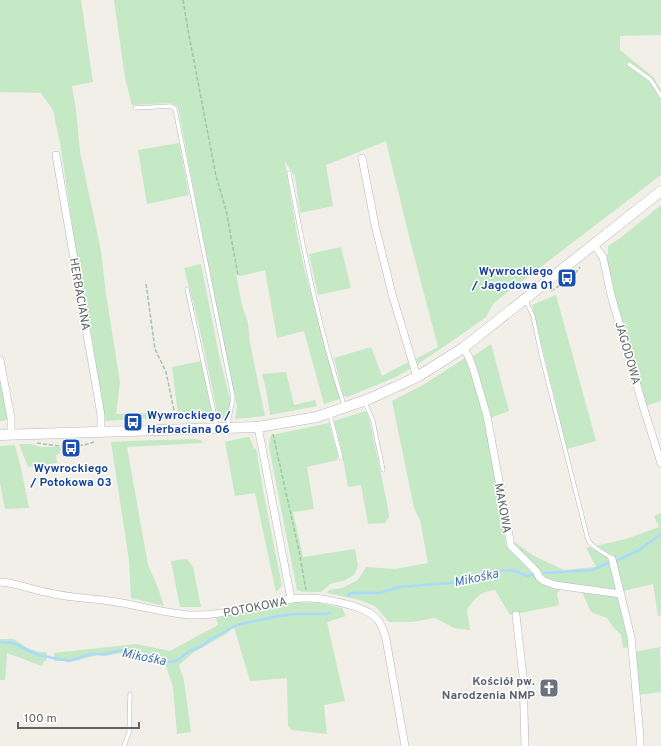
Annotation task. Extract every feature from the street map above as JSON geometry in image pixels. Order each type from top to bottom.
[{"type":"street","name":"HERBACIANA","points":[[56,155],[101,415],[101,432]]},
{"type":"street","points":[[362,158],[375,225],[392,294],[417,377]]},
{"type":"street","points":[[0,435],[258,427],[287,423],[330,413],[365,401],[394,389],[417,377],[463,348],[661,190]]},
{"type":"street","name":"JAGODOWA","points":[[594,244],[603,257],[611,295],[661,463]]},
{"type":"street","name":"MAKOWA","points":[[463,348],[469,357],[473,368],[487,416],[510,546],[537,572],[539,577],[544,581],[555,585],[621,594]]},
{"type":"street","points":[[0,360],[10,418],[10,435]]},
{"type":"street","points":[[258,427],[291,599]]},
{"type":"street","points":[[612,559],[631,637],[640,746]]},
{"type":"street","name":"POTOKOWA","points":[[0,582],[60,595],[110,601],[189,615],[219,614],[275,601],[307,598],[328,600],[359,608],[377,619],[383,628],[405,746]]},
{"type":"street","points":[[516,615],[523,676],[525,746]]},
{"type":"lane","points":[[629,64],[651,80],[661,96]]},
{"type":"lane","points":[[135,108],[171,106],[175,109],[233,397],[228,420],[223,429]]},
{"type":"lane","points":[[289,173],[324,338],[345,408]]},
{"type":"lane","points":[[187,289],[223,429]]},
{"type":"lane","points":[[525,298],[529,304],[533,316],[541,354],[588,540],[596,549],[608,554],[612,559]]},
{"type":"lane","points":[[365,401],[373,421],[383,470]]},
{"type":"lane","points":[[330,413],[341,458]]},
{"type":"lane","points":[[124,746],[129,733],[130,694]]},
{"type":"path","points":[[184,0],[188,30],[216,176],[226,210],[238,275]]},
{"type":"path","points":[[146,284],[155,349],[166,372],[176,420]]},
{"type":"path","points":[[272,432],[299,551],[307,598]]},
{"type":"green space","points":[[0,0],[81,0],[93,82],[72,86],[80,152],[101,251],[106,294],[120,382],[116,414],[178,414],[172,367],[201,361],[213,420],[140,419],[105,421],[88,313],[75,245],[61,148],[53,110],[41,93],[0,92]]},
{"type":"green space","points":[[114,0],[661,0],[661,35],[620,36],[620,50],[653,77],[661,90],[661,175],[500,298],[493,304],[486,317],[418,364],[416,359],[438,347],[386,141],[326,165],[333,206],[300,213],[295,176],[285,162],[297,235],[305,272],[340,399],[324,404],[304,331],[277,338],[265,270],[240,276],[236,274],[242,305],[248,323],[250,343],[265,416],[235,419],[237,406],[226,360],[178,107],[171,103],[132,105],[125,78]]},
{"type":"green space","points":[[179,143],[189,195],[147,204],[138,150]]},
{"type":"green space","points":[[661,205],[661,401],[645,406],[605,258],[608,253],[608,246]]},
{"type":"green space","points":[[341,247],[351,288],[318,295],[309,254]]},
{"type":"green space","points":[[201,264],[220,360],[231,403],[227,419],[219,420],[197,317],[184,268]]},
{"type":"green space","points":[[556,295],[596,441],[567,449],[532,305]]},
{"type":"green space","points":[[491,344],[509,411],[490,418],[472,357]]},
{"type":"green space","points":[[371,347],[382,376],[408,362],[410,369],[396,377],[347,397],[343,395],[334,358]]},
{"type":"green space","points":[[465,358],[473,376],[485,419],[506,545],[521,559],[538,581],[560,589],[557,594],[559,604],[556,606],[510,615],[495,590],[485,592],[478,596],[467,610],[470,630],[454,628],[435,618],[412,622],[389,622],[375,606],[356,599],[327,593],[329,590],[342,588],[358,580],[366,567],[395,569],[428,563],[420,520],[414,508],[392,401],[423,385]]},
{"type":"green space","points":[[286,372],[294,405],[315,400],[317,406],[270,415],[262,374]]},
{"type":"green space","points":[[0,373],[8,415],[7,420],[0,421]]},
{"type":"green space","points":[[366,411],[369,418],[387,503],[389,517],[385,523],[368,524],[361,485],[348,487],[341,448],[334,421]]},
{"type":"green space","points":[[329,423],[338,456],[337,460],[307,467],[314,509],[293,512],[303,557],[355,549],[358,566],[354,575],[345,580],[330,584],[321,592],[303,592],[297,590],[269,447],[270,437],[272,435]]},
{"type":"green space","points":[[247,437],[250,438],[254,449],[256,448],[282,586],[276,592],[255,493],[235,496],[225,442]]},
{"type":"green space","points":[[201,440],[203,443],[127,447],[148,565],[164,606],[131,598],[129,560],[111,442]]},
{"type":"green space","points":[[19,444],[31,444],[41,447],[61,447],[60,454],[56,455],[57,463],[28,467]]},
{"type":"green space","points":[[15,445],[29,508],[5,509],[0,483],[0,446]]},
{"type":"green space","points":[[661,513],[661,615],[658,616],[653,584],[623,591],[614,556],[596,546],[626,539],[659,527],[654,516]]},
{"type":"green space","points":[[513,541],[534,556],[564,570],[596,567],[586,548],[590,547],[608,557],[619,592],[552,582],[544,578],[514,547]]},
{"type":"green space","points":[[187,559],[193,567],[201,607],[180,607],[171,561]]},
{"type":"green space","points":[[582,592],[617,595],[619,598],[630,647],[623,648],[621,635],[607,618],[591,612]]},
{"type":"green space","points":[[299,602],[319,603],[342,608],[346,616],[327,622],[345,701],[324,705],[327,734],[292,730],[288,726],[287,678],[250,681],[234,627],[226,634],[194,652],[179,665],[184,681],[191,732],[177,734],[173,687],[165,663],[121,653],[105,656],[97,655],[76,661],[54,661],[54,653],[136,644],[170,651],[218,625],[216,618]]},
{"type":"green space","points":[[0,639],[14,639],[29,649],[47,652],[46,661],[44,661],[42,666],[7,653],[5,680],[0,680]]},
{"type":"green space","points":[[660,647],[661,692],[638,695],[634,652]]},
{"type":"waterway","name":"Mikośka","points":[[544,573],[592,570],[639,550],[661,534]]},
{"type":"waterway","name":"Mikośka","points":[[348,596],[351,593],[379,593],[400,587],[461,582],[492,572],[511,570],[528,576],[533,574]]},
{"type":"waterway","name":"Mikośka","points":[[0,642],[13,643],[38,655],[69,661],[90,654],[105,654],[121,650],[171,662],[178,660],[188,652],[202,646],[211,639],[237,625],[278,616],[297,614],[327,614],[330,612]]},
{"type":"place","name":"Wywrockiego / Jagodowa 01","points":[[567,278]]},
{"type":"place","name":"Wywrockiego / Herbaciana 06","points":[[133,422]]},
{"type":"place","name":"Wywrockiego / Potokowa 03","points":[[71,448]]},
{"type":"place","name":"Kościół pw. Narodzenia NMP","points":[[549,688]]}]
